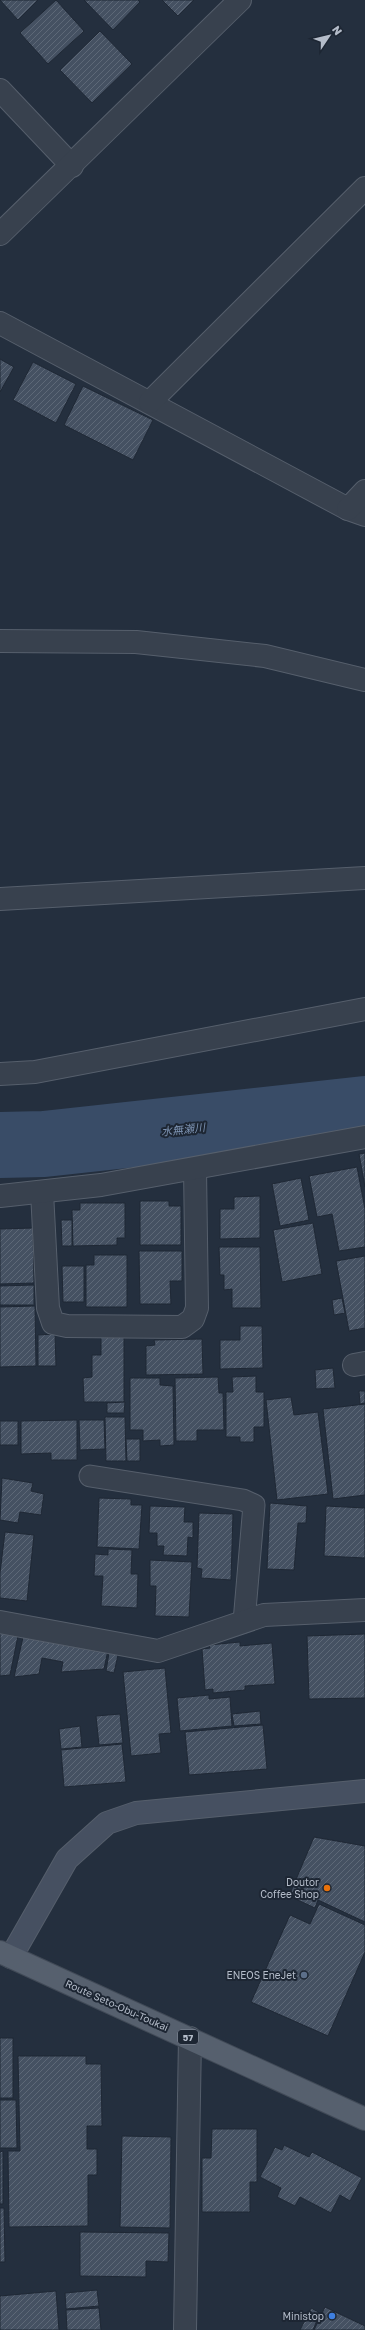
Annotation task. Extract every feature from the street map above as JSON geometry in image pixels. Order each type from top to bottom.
[{"type":"main road","name":"Route Seto-Obu-Toukai","points":[[6,1955],[365,2118]]},
{"type":"street","points":[[0,234],[72,166],[240,0]]},
{"type":"street","points":[[0,90],[72,166]]},
{"type":"street","points":[[150,402],[365,188]]},
{"type":"street","points":[[0,323],[357,512],[365,491]]},
{"type":"street","points":[[0,641],[151,644],[265,656],[365,680]]},
{"type":"street","points":[[0,899],[365,878]]},
{"type":"street","points":[[0,1074],[35,1072],[365,1009]]},
{"type":"street","points":[[0,1196],[101,1185],[365,1137]]},
{"type":"street","points":[[42,1192],[48,1308],[53,1323],[67,1326],[182,1327],[193,1319],[197,1308],[195,1169]]},
{"type":"street","points":[[0,1622],[158,1652],[264,1615],[365,1610]]},
{"type":"street","points":[[6,1955],[67,1859],[107,1824],[136,1813],[365,1790]]},
{"type":"street","points":[[185,2330],[190,2038]]},
{"type":"lane","points":[[90,1476],[242,1500],[254,1505],[244,1622]]},
{"type":"building","points":[[0,0],[38,0],[18,20]]},
{"type":"building","points":[[56,0],[84,31],[48,64],[20,33]]},
{"type":"building","points":[[84,0],[138,0],[140,2],[113,30]]},
{"type":"building","points":[[162,0],[194,0],[178,16]]},
{"type":"building","points":[[100,31],[132,64],[92,103],[60,70]]},
{"type":"building","points":[[0,359],[14,367],[0,392]]},
{"type":"building","points":[[33,362],[76,384],[56,423],[13,400]]},
{"type":"building","points":[[83,386],[153,420],[133,460],[64,425]]},
{"type":"building","points":[[365,1153],[365,1187],[359,1154]]},
{"type":"building","points":[[357,1167],[365,1209],[365,1247],[339,1251],[332,1214],[317,1217],[309,1176]]},
{"type":"building","points":[[301,1178],[309,1220],[280,1226],[272,1184]]},
{"type":"building","points":[[260,1196],[260,1238],[220,1239],[220,1209],[234,1209],[234,1197]]},
{"type":"building","points":[[140,1201],[169,1201],[169,1206],[181,1206],[181,1245],[140,1245]]},
{"type":"building","points":[[80,1203],[125,1203],[125,1238],[117,1238],[117,1245],[73,1246],[72,1210],[80,1210]]},
{"type":"building","points":[[61,1220],[72,1220],[72,1246],[62,1246]]},
{"type":"building","points":[[313,1223],[322,1274],[282,1282],[273,1230]]},
{"type":"building","points":[[33,1228],[34,1283],[0,1284],[0,1229]]},
{"type":"building","points":[[219,1247],[260,1247],[261,1308],[232,1308],[232,1289],[224,1290],[224,1275],[220,1275]]},
{"type":"building","points":[[139,1251],[182,1251],[182,1281],[170,1281],[171,1304],[140,1304]]},
{"type":"building","points":[[94,1255],[127,1255],[127,1307],[86,1307],[86,1265],[94,1265]]},
{"type":"building","points":[[365,1256],[365,1328],[349,1331],[336,1261]]},
{"type":"building","points":[[62,1266],[84,1266],[84,1302],[63,1302]]},
{"type":"building","points":[[34,1285],[34,1305],[0,1305],[0,1286]]},
{"type":"building","points":[[342,1298],[345,1313],[334,1315],[332,1300]]},
{"type":"building","points":[[35,1306],[36,1366],[0,1367],[0,1307]]},
{"type":"building","points":[[240,1326],[262,1326],[263,1368],[220,1369],[220,1340],[240,1340]]},
{"type":"building","points":[[55,1334],[56,1366],[38,1366],[38,1335]]},
{"type":"building","points":[[101,1337],[124,1337],[124,1402],[84,1402],[83,1378],[92,1377],[92,1355],[101,1355]]},
{"type":"building","points":[[202,1339],[203,1374],[146,1375],[146,1346],[155,1345],[154,1340]]},
{"type":"building","points":[[333,1368],[335,1388],[316,1389],[315,1370]]},
{"type":"building","points":[[256,1376],[256,1392],[264,1392],[264,1427],[254,1427],[254,1442],[240,1442],[240,1437],[226,1437],[226,1392],[233,1392],[232,1377]]},
{"type":"building","points":[[218,1377],[219,1393],[223,1393],[224,1430],[197,1430],[197,1441],[176,1441],[175,1378]]},
{"type":"building","points":[[130,1378],[160,1378],[160,1385],[173,1386],[174,1445],[160,1446],[160,1440],[143,1441],[143,1430],[130,1430]]},
{"type":"building","points":[[359,1391],[365,1391],[365,1403],[360,1404]]},
{"type":"building","points":[[291,1397],[294,1415],[318,1412],[328,1494],[277,1500],[266,1400]]},
{"type":"building","points":[[125,1402],[124,1413],[107,1413],[107,1403]]},
{"type":"building","points":[[365,1404],[365,1495],[333,1499],[323,1409]]},
{"type":"building","points":[[105,1417],[125,1417],[126,1461],[106,1461]]},
{"type":"building","points":[[77,1420],[77,1460],[51,1460],[51,1453],[21,1454],[21,1421]]},
{"type":"building","points":[[79,1420],[104,1420],[105,1449],[80,1450]]},
{"type":"building","points":[[0,1421],[18,1421],[18,1445],[0,1445]]},
{"type":"building","points":[[126,1439],[140,1439],[140,1461],[127,1461]]},
{"type":"building","points":[[2,1478],[33,1483],[31,1491],[44,1494],[41,1515],[20,1512],[18,1523],[0,1520]]},
{"type":"building","points":[[99,1498],[131,1499],[131,1505],[142,1505],[139,1549],[97,1547]]},
{"type":"building","points":[[270,1503],[307,1506],[306,1523],[298,1523],[294,1570],[267,1569]]},
{"type":"building","points":[[150,1506],[185,1507],[184,1522],[193,1522],[193,1538],[188,1537],[187,1556],[163,1555],[164,1546],[157,1546],[157,1533],[149,1533]]},
{"type":"building","points":[[326,1506],[365,1508],[365,1558],[324,1556]]},
{"type":"building","points":[[199,1513],[233,1514],[231,1580],[201,1578],[202,1569],[197,1568]]},
{"type":"building","points":[[5,1532],[34,1535],[27,1601],[0,1598],[0,1573]]},
{"type":"building","points":[[108,1549],[132,1550],[131,1574],[138,1574],[137,1608],[101,1606],[103,1576],[94,1576],[95,1554],[108,1555]]},
{"type":"building","points":[[150,1560],[192,1562],[189,1617],[155,1616],[156,1586],[150,1586]]},
{"type":"building","points":[[0,1628],[19,1631],[10,1675],[0,1676]]},
{"type":"building","points":[[24,1633],[108,1650],[104,1669],[61,1672],[63,1662],[42,1658],[39,1674],[14,1677]]},
{"type":"building","points":[[365,1634],[365,1698],[309,1699],[307,1636]]},
{"type":"building","points":[[240,1642],[240,1646],[272,1643],[275,1684],[245,1686],[245,1690],[213,1693],[213,1689],[205,1690],[202,1649],[210,1648],[209,1645]]},
{"type":"building","points":[[109,1653],[118,1655],[114,1673],[106,1671]]},
{"type":"building","points":[[165,1668],[171,1733],[159,1734],[161,1753],[131,1756],[123,1672]]},
{"type":"building","points":[[209,1695],[209,1699],[230,1697],[232,1726],[180,1731],[177,1698]]},
{"type":"building","points":[[260,1711],[261,1724],[234,1726],[232,1714]]},
{"type":"building","points":[[120,1714],[123,1743],[99,1745],[96,1716]]},
{"type":"building","points":[[263,1725],[267,1769],[189,1775],[185,1732]]},
{"type":"building","points":[[80,1726],[82,1747],[61,1749],[59,1729]]},
{"type":"building","points":[[122,1744],[126,1782],[64,1787],[61,1750]]},
{"type":"building","points":[[314,1837],[365,1846],[365,1922],[318,1900],[315,1908],[289,1896]]},
{"type":"building","points":[[319,1904],[365,1925],[365,1952],[328,2036],[251,2002],[290,1915],[310,1924]]},
{"type":"building","points":[[0,2038],[13,2038],[13,2098],[0,2098]]},
{"type":"building","points":[[18,2056],[86,2056],[86,2064],[101,2064],[102,2126],[87,2126],[87,2149],[97,2149],[97,2175],[88,2175],[88,2226],[9,2227],[8,2151],[20,2151]]},
{"type":"building","points":[[0,2100],[16,2100],[17,2148],[0,2148]]},
{"type":"building","points":[[212,2129],[257,2129],[257,2182],[250,2182],[250,2212],[202,2212],[202,2158],[211,2158]]},
{"type":"building","points":[[122,2136],[171,2137],[170,2228],[120,2227]]},
{"type":"building","points":[[284,2145],[309,2157],[312,2152],[362,2178],[350,2201],[340,2195],[331,2213],[300,2197],[295,2206],[277,2197],[281,2188],[260,2177],[275,2147],[282,2150]]},
{"type":"building","points":[[3,2151],[3,2204],[0,2204],[0,2152]]},
{"type":"building","points":[[0,2208],[4,2208],[5,2262],[0,2262]]},
{"type":"building","points":[[80,2232],[169,2233],[168,2262],[146,2261],[146,2277],[80,2276]]},
{"type":"building","points":[[97,2290],[99,2306],[66,2309],[65,2293]]},
{"type":"building","points":[[56,2291],[59,2330],[0,2330],[0,2296]]},
{"type":"building","name":"Ministop","points":[[325,2307],[365,2326],[365,2330],[314,2330]]},
{"type":"building","points":[[99,2308],[101,2330],[67,2330],[66,2310]]},
{"type":"building","points":[[311,2308],[320,2313],[313,2330],[300,2330]]},
{"type":"waterway","name":"水無瀬川","points":[[0,1145],[44,1144],[365,1109]]},
{"type":"place","name":"Doutor Coffee Shop","points":[[327,1888]]},
{"type":"place","name":"ENEOS EneJet","points":[[304,1975]]},
{"type":"place","name":"Ministop","points":[[332,2316]]}]
